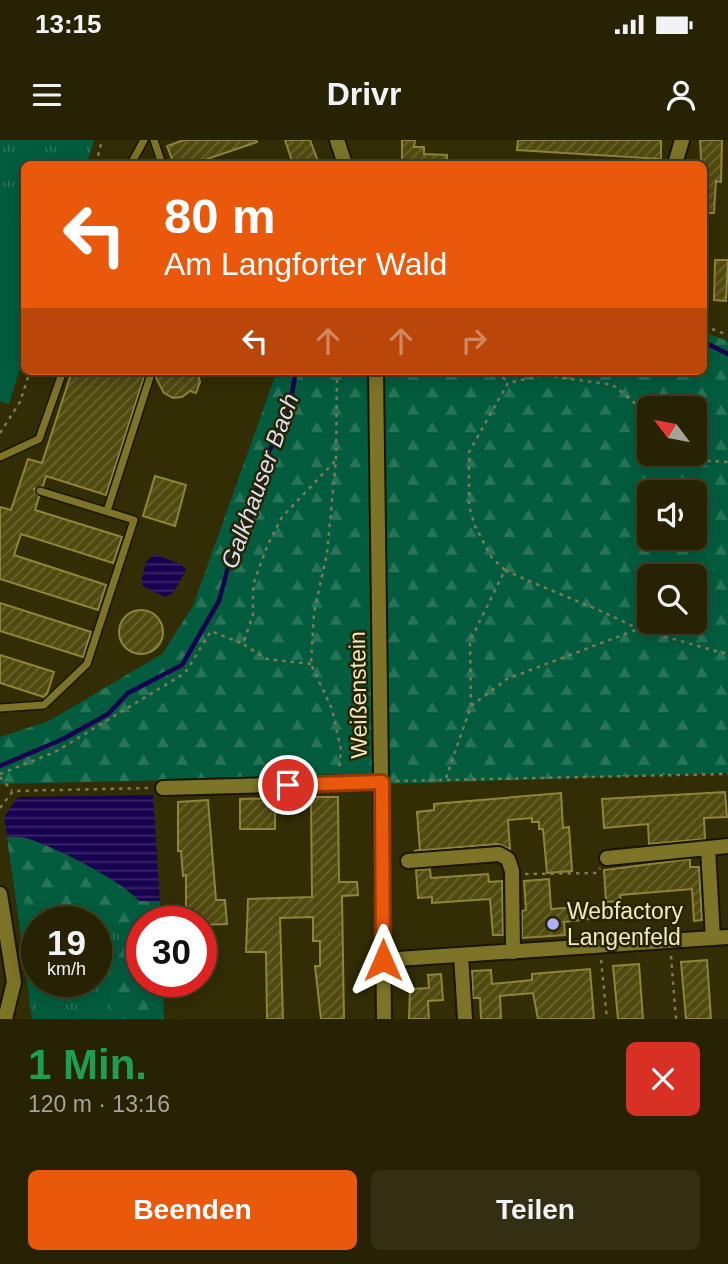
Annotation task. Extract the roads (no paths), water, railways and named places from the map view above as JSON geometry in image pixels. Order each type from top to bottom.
[{"type":"street","points":[[337,140],[344,161]]},
{"type":"street","points":[[676,161],[681,140]]},
{"type":"street","name":"Weißenstein","points":[[376,375],[384,1019]]},
{"type":"street","points":[[163,788],[382,782]]},
{"type":"street","points":[[607,858],[728,846]]},
{"type":"street","points":[[383,960],[721,937],[708,848]]},
{"type":"street","points":[[408,861],[499,854],[508,859],[512,871],[513,953]]},
{"type":"street","points":[[0,894],[14,982],[5,1019]]},
{"type":"street","points":[[461,955],[465,1019]]},
{"type":"lane","points":[[133,161],[144,140]]},
{"type":"lane","points":[[154,140],[161,161]]},
{"type":"lane","points":[[0,457],[39,439],[62,375]]},
{"type":"lane","points":[[107,511],[151,375]]},
{"type":"lane","points":[[0,708],[44,705],[87,664],[134,520],[40,491]]},
{"type":"waterway","name":"Galkhauser Bach","points":[[707,344],[728,354]]},
{"type":"waterway","name":"Galkhauser Bach","points":[[0,766],[63,739],[108,714],[128,693],[182,665],[219,601],[230,560],[251,517],[262,465],[288,415],[295,375]]},
{"type":"place","name":"Webfactory Langenfeld","points":[[553,924]]}]
